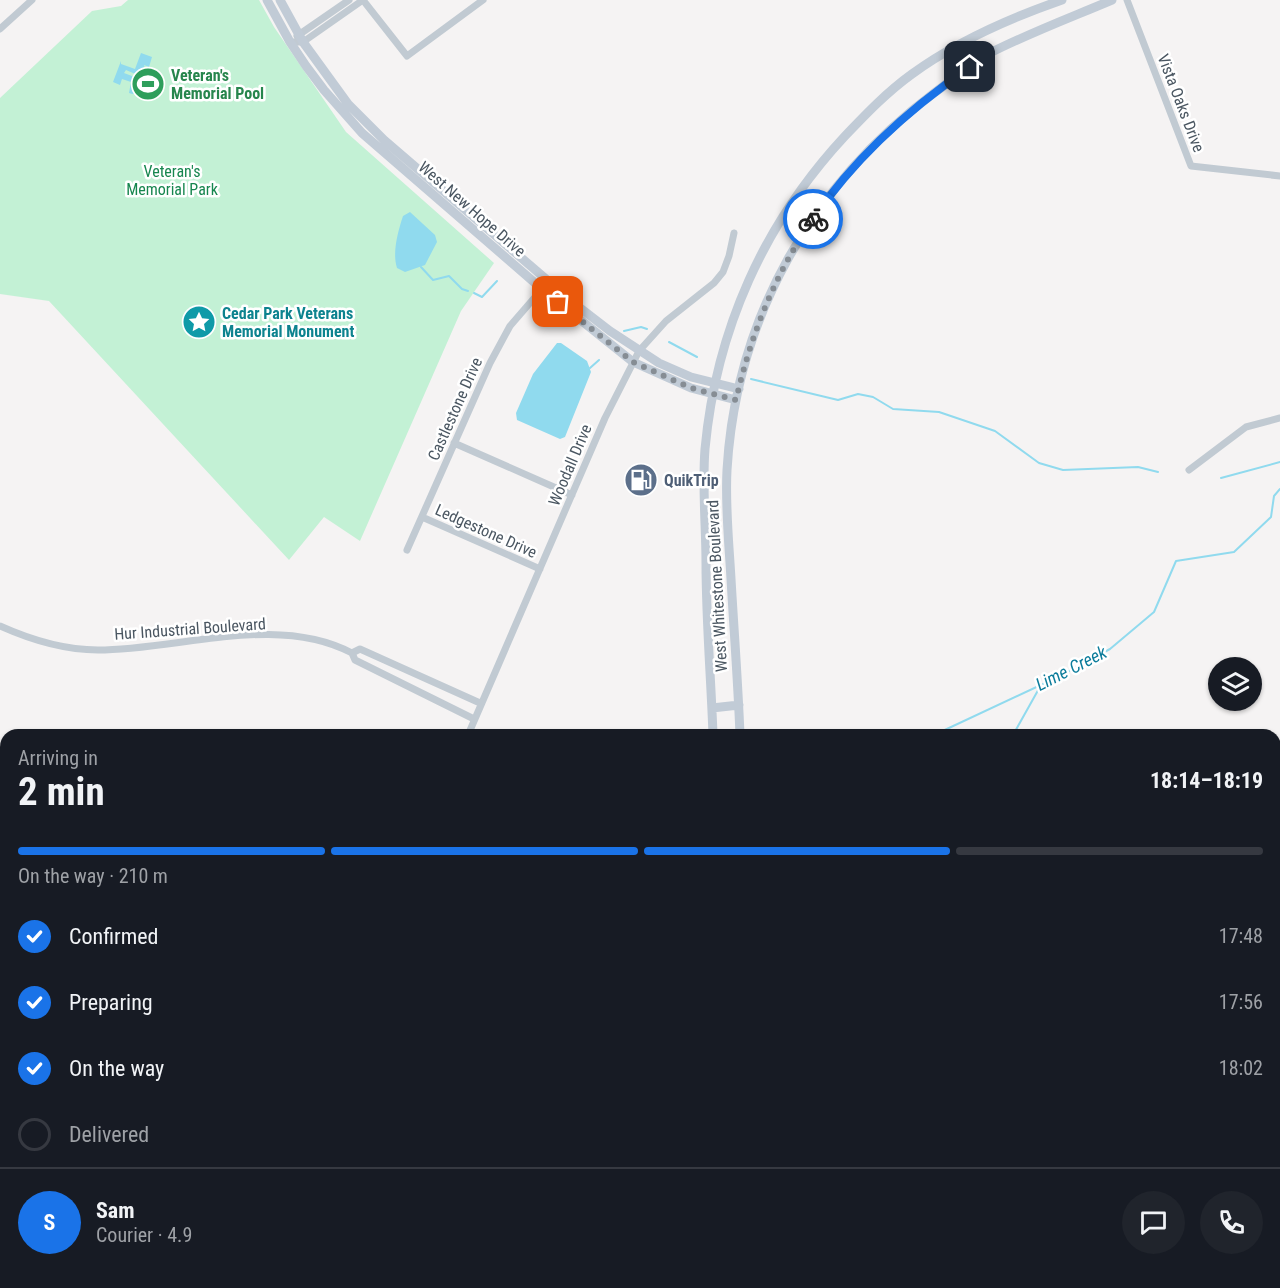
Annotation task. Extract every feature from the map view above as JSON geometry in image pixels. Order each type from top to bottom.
[{"type":"main road","name":"West New Hope Drive","points":[[267,0],[290,42],[324,90],[362,133],[542,289],[633,362],[670,380],[712,395],[736,400]]},
{"type":"main road","name":"West New Hope Drive","points":[[280,0],[301,38],[348,104],[372,129],[575,304],[639,351],[674,371],[739,389]]},
{"type":"main road","name":"West Whitestone Boulevard","points":[[713,729],[704,507],[705,450],[714,383],[729,328],[760,254],[795,198],[831,151],[871,109],[911,75],[975,38],[1062,0]]},
{"type":"main road","name":"West Whitestone Boulevard","points":[[740,729],[727,514],[727,470],[736,400],[756,328],[775,284],[799,238],[829,195],[867,151],[909,112],[989,54],[1112,0]]},
{"type":"main road","points":[[712,708],[739,705]]},
{"type":"street","points":[[0,28],[32,0]]},
{"type":"street","points":[[301,38],[349,0]]},
{"type":"street","points":[[290,42],[301,38],[363,0],[407,56],[483,0]]},
{"type":"street","name":"Vista Oaks Drive","points":[[1127,0],[1191,166],[1280,176]]},
{"type":"street","name":"Woodall Drive","points":[[470,729],[605,418],[633,362],[639,351],[666,321],[714,283],[723,272],[734,232]]},
{"type":"street","name":"Castlestone Drive","points":[[407,550],[490,363],[510,326],[542,289]]},
{"type":"street","points":[[1189,470],[1246,427],[1280,418]]},
{"type":"street","points":[[454,443],[572,495]]},
{"type":"street","name":"Ledgestone Drive","points":[[422,517],[540,569]]},
{"type":"street","name":"Hur Industrial Boulevard","points":[[0,626],[36,642],[97,650],[217,637],[297,637],[325,643],[352,653],[355,660],[474,719]]},
{"type":"street","points":[[352,653],[360,649],[480,703]]},
{"type":"green space","name":"Veteran's Memorial Park","points":[[128,0],[259,0],[274,27],[346,132],[494,263],[461,311],[360,541],[324,517],[289,560],[49,301],[0,294],[0,98],[92,11],[121,6]]},
{"type":"water","points":[[141,53],[152,57],[149,67],[144,65],[145,69],[140,76],[126,70],[124,73],[156,85],[144,94],[129,93],[131,82],[122,79],[120,85],[113,82],[121,61],[121,64],[135,69]]},
{"type":"water","points":[[410,212],[435,235],[437,242],[425,265],[405,272],[397,268],[395,249],[403,216]]},
{"type":"water","points":[[557,343],[561,343],[587,361],[591,372],[565,437],[560,439],[517,420],[516,413],[533,374]]},
{"type":"waterway","points":[[421,267],[433,280],[449,276],[462,289],[468,291]]},
{"type":"waterway","points":[[474,293],[482,297],[497,281]]},
{"type":"waterway","points":[[624,331],[641,327],[647,329]]},
{"type":"waterway","points":[[669,342],[697,357]]},
{"type":"waterway","points":[[590,368],[599,360]]},
{"type":"waterway","points":[[751,379],[838,400],[858,394],[873,397],[893,409],[939,412],[995,431],[1039,463],[1063,470],[1138,467],[1158,472]]},
{"type":"waterway","points":[[1221,478],[1280,462]]},
{"type":"waterway","name":"Lime Creek","points":[[947,729],[1060,676],[1110,649],[1154,612],[1176,561],[1234,552],[1271,517],[1274,496],[1280,489]]},
{"type":"waterway","points":[[1016,729],[1041,685]]},
{"type":"way so far","points":[[558,302],[633,362],[691,388],[736,400],[746,357],[759,319],[799,238],[813,219]]},
{"type":"place","name":"Veteran's Memorial Pool","points":[[148,84]]},
{"type":"place","name":"Cedar Park Veterans Memorial Monument","points":[[199,322]]},
{"type":"place","name":"QuikTrip","points":[[641,480]]},
{"type":"route","points":[[813,219],[829,195],[867,151],[909,112],[970,67]]}]
